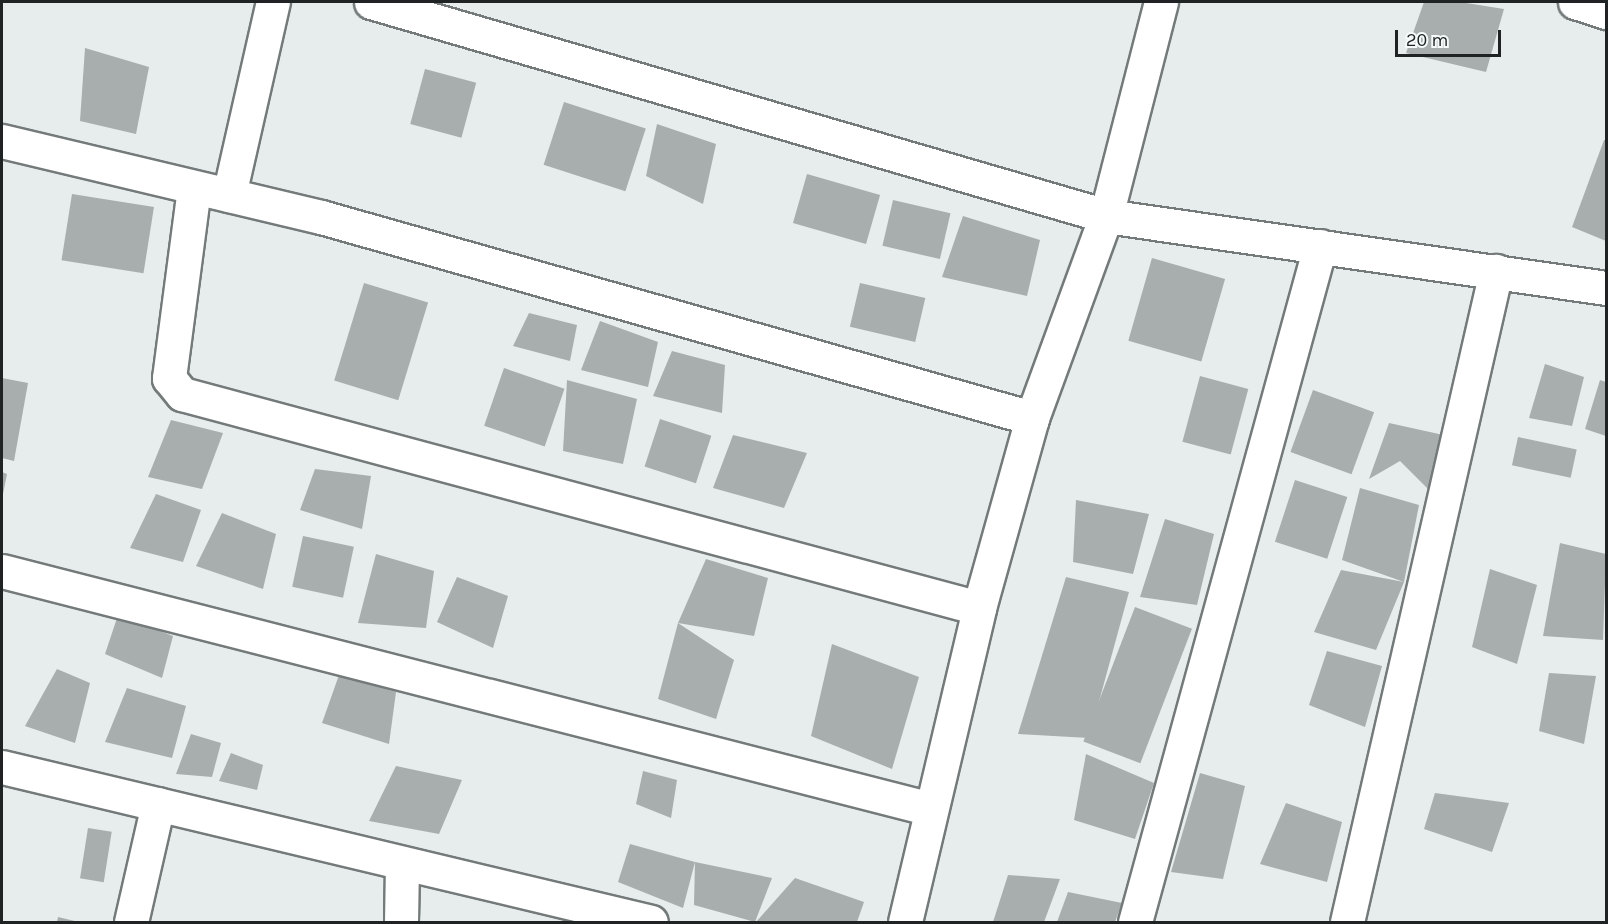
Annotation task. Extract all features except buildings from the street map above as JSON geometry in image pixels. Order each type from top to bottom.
[{"type":"street","points":[[229,195],[273,2]]},
{"type":"street","points":[[371,2],[1106,216],[1606,288]]},
{"type":"street","points":[[906,922],[979,608],[1032,418],[1106,216],[1161,2]]},
{"type":"street","points":[[1575,2],[1606,12]]},
{"type":"street","points":[[2,141],[321,217],[1032,418]]},
{"type":"street","points":[[194,188],[169,378],[182,394],[979,608]]},
{"type":"street","points":[[1136,922],[1320,246]]},
{"type":"street","points":[[1347,922],[1496,271]]},
{"type":"street","points":[[2,571],[931,808]]},
{"type":"street","points":[[2,767],[402,863],[602,917],[651,922]]},
{"type":"street","points":[[131,922],[158,804]]},
{"type":"street","points":[[401,922],[402,863]]}]
